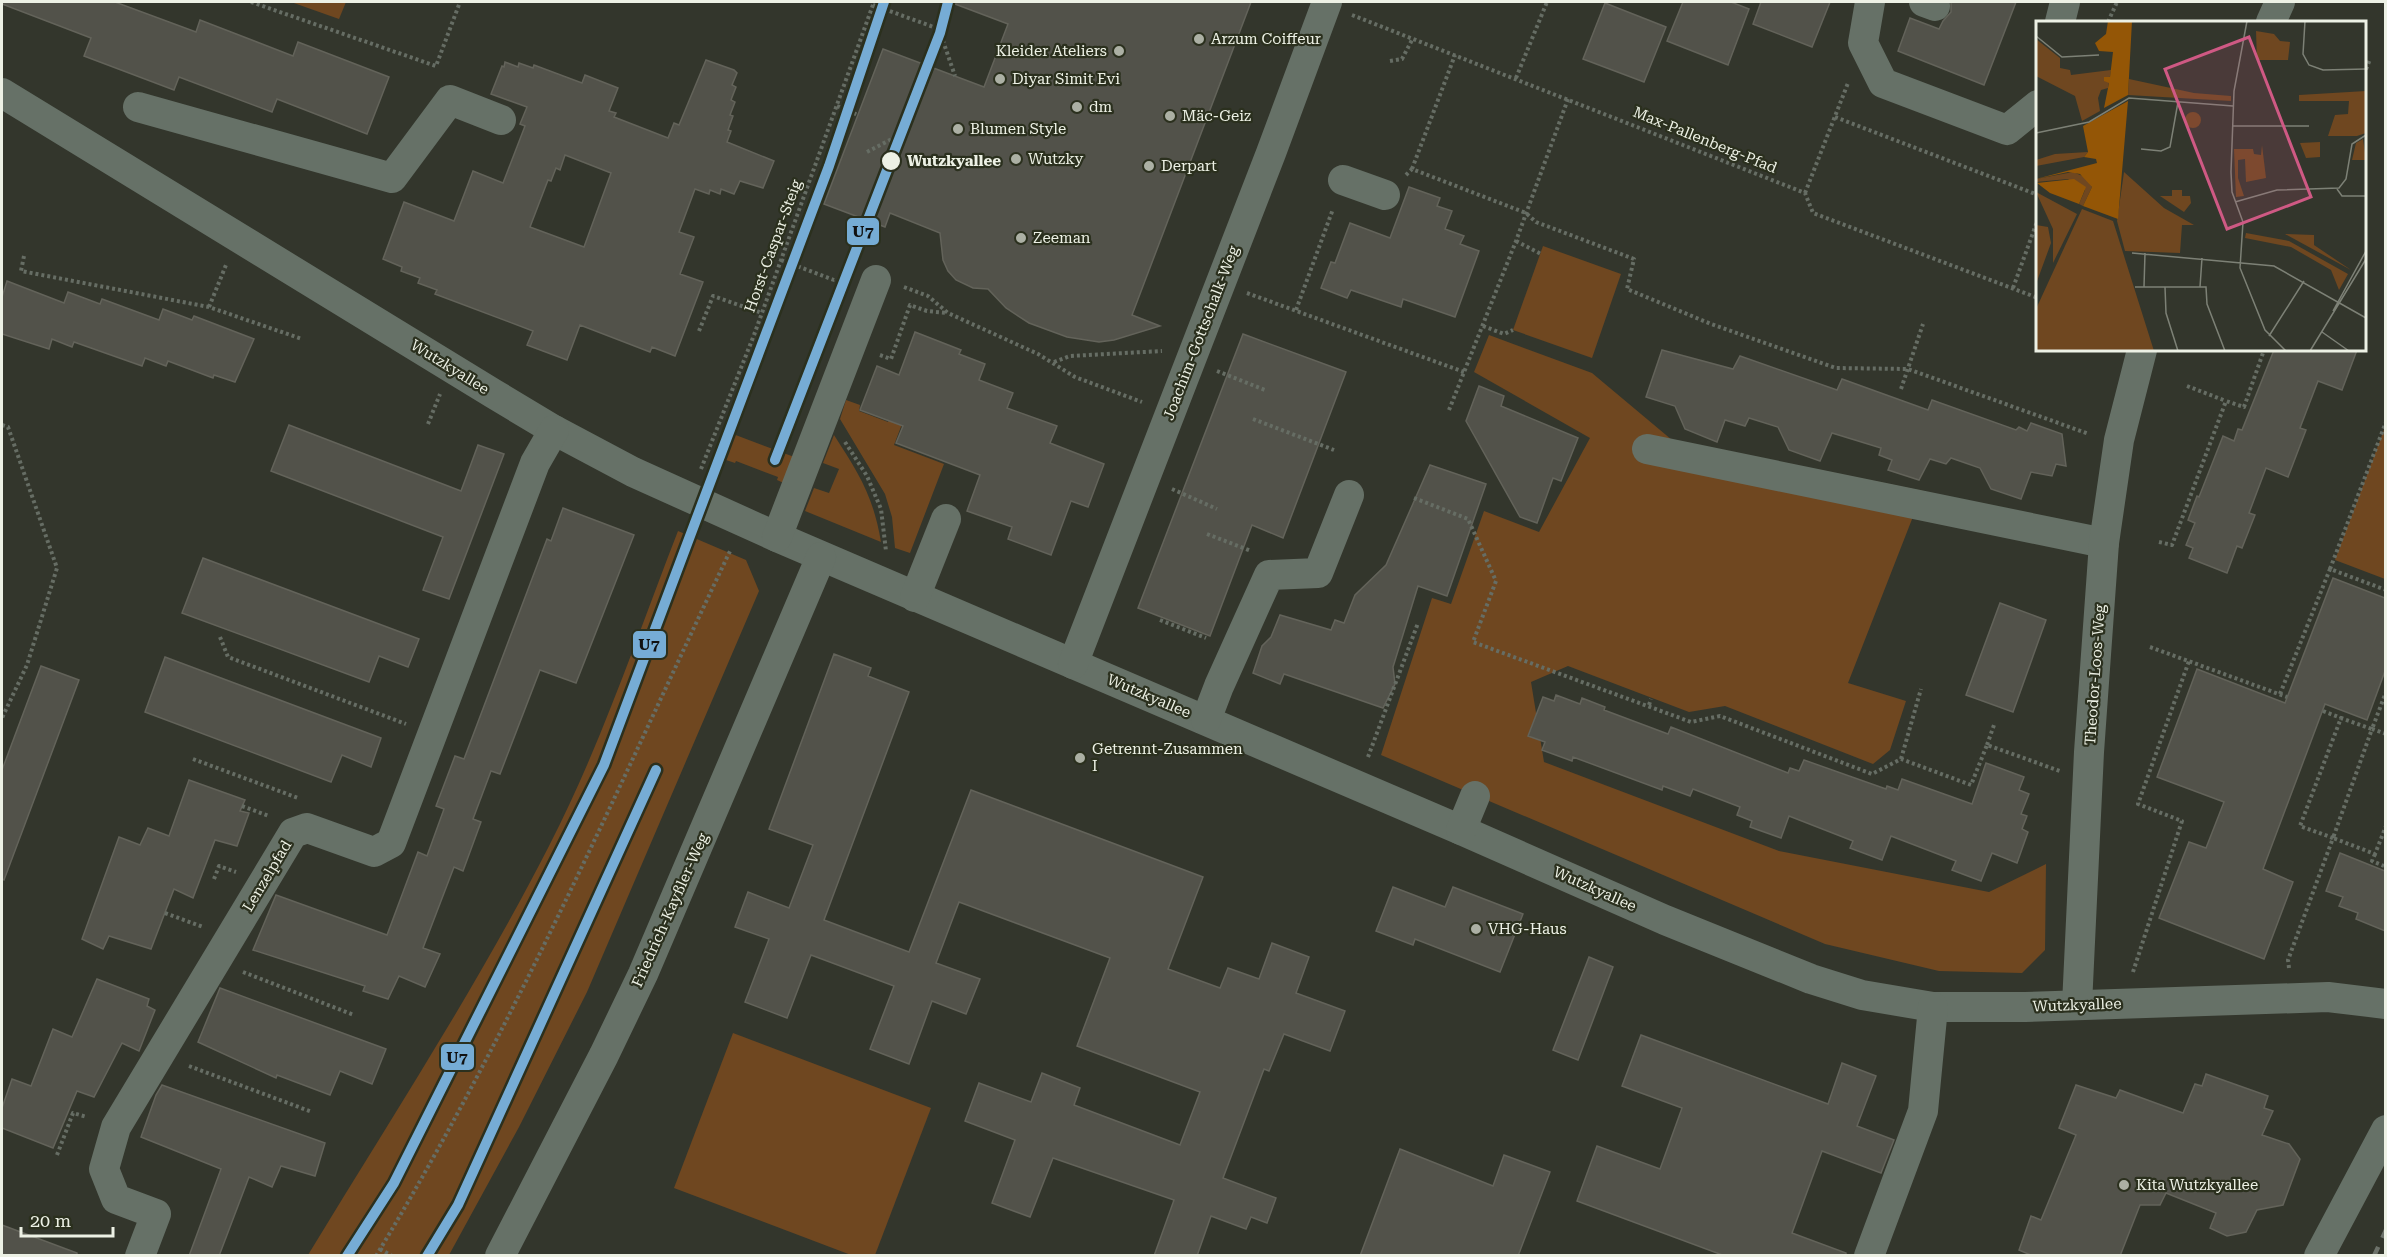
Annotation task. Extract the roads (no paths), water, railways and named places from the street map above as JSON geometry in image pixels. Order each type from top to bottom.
[{"type":"street","points":[[1870,2],[1863,43],[1883,83],[2007,130],[2036,106]]},
{"type":"street","points":[[2061,21],[2065,2]]},
{"type":"street","points":[[2271,21],[2280,2]]},
{"type":"street","name":"Joachim-Gottschalk-Weg","points":[[1073,664],[1271,153],[1339,8]]},
{"type":"street","name":"Wutzkyallee","points":[[2,93],[554,430],[633,472],[821,557],[1206,720],[1665,920],[1811,979],[1862,995],[1933,1007],[2328,997],[2384,1010]]},
{"type":"street","points":[[138,107],[392,178],[450,100],[501,120]]},
{"type":"street","points":[[1343,180],[1385,195]]},
{"type":"street","points":[[777,537],[852,344],[888,283]]},
{"type":"street","name":"Theodor-Loos-Weg","points":[[2077,1005],[2089,752],[2104,543],[2119,440],[2142,351]]},
{"type":"street","name":"Lenzelpfad","points":[[140,1256],[156,1214],[116,1199],[104,1168],[116,1127],[293,833],[307,828],[374,852],[391,843],[535,464],[554,430]]},
{"type":"street","points":[[1647,449],[2104,543]]},
{"type":"street","points":[[1206,720],[1269,575],[1318,573],[1349,495]]},
{"type":"street","points":[[915,597],[946,519]]},
{"type":"street","name":"Friedrich-Kayßler-Weg","points":[[500,1255],[604,1055],[643,974],[821,557]]},
{"type":"street","points":[[1461,830],[1475,796]]},
{"type":"street","points":[[1869,1256],[1923,1112],[1933,1007]]},
{"type":"street","points":[[2319,1256],[2385,1130]]},
{"type":"railway","points":[[2374,1256],[2386,1230]]},
{"type":"place","name":"Arzum Coiffeur","points":[[1199,39]]},
{"type":"place","name":"Kleider Ateliers","points":[[1119,51]]},
{"type":"place","name":"Diyar Simit Evi","points":[[1000,79]]},
{"type":"place","name":"dm","points":[[1077,107]]},
{"type":"place","name":"Mäc-Geiz","points":[[1170,116]]},
{"type":"place","name":"Blumen Style","points":[[958,129]]},
{"type":"place","name":"Wutzky","points":[[1016,159]]},
{"type":"place","name":"Wutzkyallee","points":[[891,161]]},
{"type":"place","name":"Derpart","points":[[1149,166]]},
{"type":"place","name":"Zeeman","points":[[1021,238]]},
{"type":"place","name":"Getrennt-Zusammen I","points":[[1080,758]]},
{"type":"place","name":"VHG-Haus","points":[[1476,929]]},
{"type":"place","name":"Kita Wutzkyallee","points":[[2124,1185]]}]
